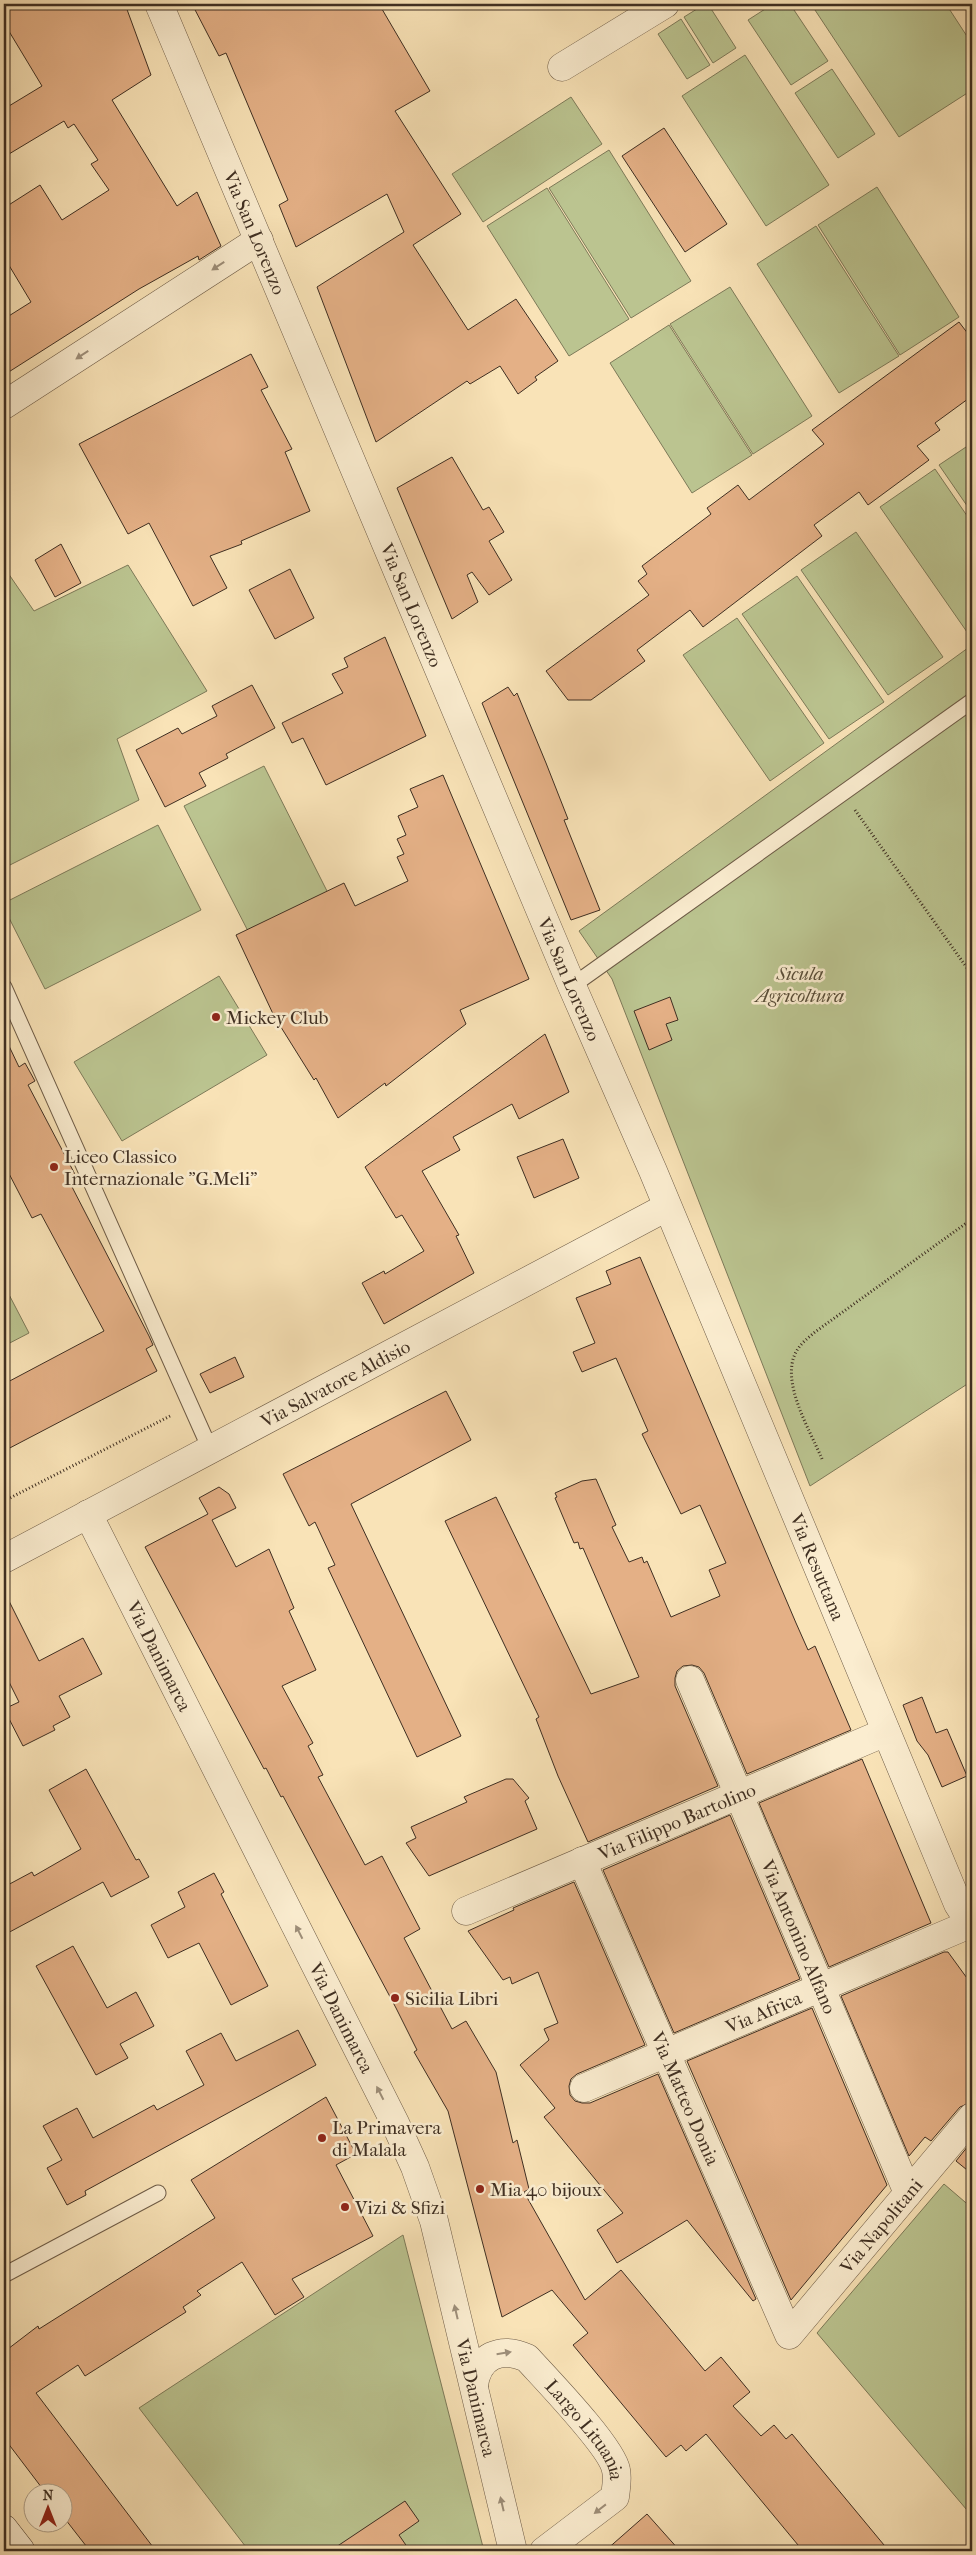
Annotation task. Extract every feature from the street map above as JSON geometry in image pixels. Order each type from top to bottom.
[{"type":"street","name":"Via San Lorenzo","points":[[159,4],[572,986],[667,1207]]},
{"type":"street","points":[[562,67],[665,4]]},
{"type":"street","points":[[4,405],[259,240]]},
{"type":"street","name":"Via Salvatore Aldisio","points":[[4,1559],[667,1207]]},
{"type":"street","name":"Via Resuttana","points":[[667,1207],[886,1732],[968,1912]]},
{"type":"street","name":"Via Danimarca","points":[[88,1514],[411,2158],[434,2221],[513,2551]]},
{"type":"street","name":"Via Antonino Alfano","points":[[690,1680],[908,2193]]},
{"type":"street","name":"Via Filippo Bartolino","points":[[466,1911],[886,1732]]},
{"type":"street","name":"Via Matteo Donia","points":[[582,1861],[789,2335]]},
{"type":"street","name":"Via Africa","points":[[584,2088],[820,1988],[968,1912]]},
{"type":"street","name":"Via Napolitani","points":[[789,2335],[972,2117]]},
{"type":"street","name":"Largo Lituania","points":[[474,2385],[476,2370],[483,2361],[498,2354],[513,2352],[527,2358],[585,2424],[609,2454],[616,2468],[615,2497],[544,2551]]},
{"type":"street","points":[[4,2529],[20,2551]]},
{"type":"lane","points":[[572,986],[972,701]]},
{"type":"lane","points":[[4,987],[210,1449]]},
{"type":"lane","points":[[4,2276],[158,2193]]},
{"type":"path","points":[[843,794],[972,975]]},
{"type":"path","points":[[822,1459],[791,1381],[792,1360],[797,1350],[815,1332],[972,1219]]},
{"type":"path","points":[[8,1510],[4,1501],[190,1406]]},
{"type":"green space","points":[[708,4],[736,48],[713,63],[684,17]]},
{"type":"green space","points":[[773,4],[790,4],[828,61],[791,85],[748,20]]},
{"type":"green space","points":[[811,4],[946,4],[972,44],[972,90],[899,137]]},
{"type":"green space","points":[[681,19],[710,65],[687,79],[658,34]]},
{"type":"green space","points":[[745,55],[829,185],[766,226],[682,96]]},
{"type":"green space","points":[[832,69],[875,134],[838,158],[795,93]]},
{"type":"green space","points":[[571,97],[602,144],[483,222],[452,174]]},
{"type":"green space","points":[[609,150],[691,281],[631,318],[549,188]]},
{"type":"green space","points":[[877,187],[959,317],[900,355],[818,225]]},
{"type":"green space","points":[[547,188],[629,319],[569,356],[487,226]]},
{"type":"green space","points":[[816,226],[899,356],[839,393],[757,264]]},
{"type":"green space","points":[[730,287],[812,416],[753,454],[670,324]]},
{"type":"green space","points":[[669,325],[752,455],[692,493],[610,363]]},
{"type":"green space","points":[[972,443],[972,513],[939,465]]},
{"type":"green space","points":[[935,469],[972,523],[972,628],[967,632],[880,507]]},
{"type":"green space","points":[[856,532],[943,657],[888,695],[801,570]]},
{"type":"green space","points":[[128,565],[207,691],[117,739],[139,800],[4,868],[4,575],[8,573],[34,611]]},
{"type":"green space","points":[[797,576],[884,702],[829,739],[742,614]]},
{"type":"green space","points":[[737,618],[824,743],[770,781],[683,655]]},
{"type":"green space","name":"Sicula Agricoltura","points":[[972,645],[972,1381],[810,1486],[612,979],[579,931]]},
{"type":"green space","points":[[264,766],[329,895],[250,935],[184,806]]},
{"type":"green space","points":[[158,825],[201,910],[45,989],[4,908],[4,903]]},
{"type":"green space","points":[[219,976],[267,1055],[122,1141],[74,1062]]},
{"type":"green space","points":[[4,1285],[29,1333],[4,1346]]},
{"type":"green space","points":[[944,2184],[972,2208],[972,2516],[817,2333]]},
{"type":"green space","points":[[403,2235],[484,2551],[249,2551],[139,2408]]},
{"type":"building","points":[[4,4],[125,4],[151,75],[112,100],[177,206],[197,192],[221,246],[199,260],[198,256],[139,289],[4,375],[4,319],[31,302],[4,257],[4,208],[40,185],[62,220],[109,190],[91,164],[98,160],[74,124],[68,128],[64,121],[4,157],[4,109],[42,86],[4,23]]},
{"type":"building","points":[[192,4],[379,4],[430,91],[395,111],[461,214],[413,245],[468,330],[516,299],[558,361],[535,377],[537,380],[518,394],[500,366],[470,384],[467,381],[376,442],[317,287],[404,232],[387,194],[296,247],[279,205],[288,200],[226,53],[219,56]]},
{"type":"building","points":[[664,128],[727,224],[685,252],[622,156]]},
{"type":"building","points":[[959,322],[972,339],[972,396],[935,423],[940,430],[917,446],[929,460],[868,505],[859,492],[814,525],[822,536],[703,627],[690,610],[637,650],[645,661],[591,700],[568,700],[546,671],[649,595],[638,581],[647,574],[642,566],[711,514],[707,508],[738,485],[749,500],[824,444],[812,430]]},
{"type":"building","points":[[251,354],[268,387],[261,390],[292,449],[285,452],[310,511],[241,541],[242,544],[210,556],[227,588],[193,606],[149,523],[128,534],[79,444]]},
{"type":"building","points":[[452,457],[483,510],[489,507],[504,532],[489,541],[512,580],[489,595],[472,572],[467,575],[478,602],[452,619],[397,488]]},
{"type":"building","points":[[61,544],[81,583],[55,597],[35,560]]},
{"type":"building","points":[[290,569],[314,618],[275,639],[249,590]]},
{"type":"building","points":[[385,637],[426,736],[326,785],[303,738],[292,743],[282,723],[343,693],[332,674],[348,667],[344,658]]},
{"type":"building","points":[[252,685],[275,728],[226,754],[228,758],[199,773],[206,786],[165,807],[136,750],[178,728],[182,734],[217,716],[212,706]]},
{"type":"building","points":[[508,687],[514,696],[517,693],[546,763],[568,819],[564,820],[600,910],[571,920],[482,703]]},
{"type":"building","points":[[443,775],[529,979],[460,1010],[466,1024],[386,1086],[385,1083],[338,1118],[316,1078],[314,1080],[274,1016],[236,935],[344,883],[355,906],[408,881],[397,857],[404,854],[397,839],[406,835],[398,816],[418,807],[410,789]]},
{"type":"building","points":[[670,997],[678,1020],[666,1024],[672,1040],[649,1050],[634,1011]]},
{"type":"building","points":[[545,1034],[569,1092],[519,1119],[512,1104],[453,1137],[460,1150],[422,1171],[459,1235],[456,1236],[474,1273],[384,1324],[362,1283],[384,1271],[385,1274],[424,1251],[402,1215],[396,1218],[365,1167]]},
{"type":"building","points":[[4,1045],[8,1053],[9,1046],[19,1067],[25,1063],[35,1081],[28,1085],[79,1182],[71,1185],[149,1336],[153,1345],[146,1349],[157,1371],[4,1451],[4,1384],[104,1331],[41,1214],[32,1218],[4,1164]]},
{"type":"building","points":[[563,1139],[579,1178],[534,1198],[517,1157]]},
{"type":"building","points":[[640,1257],[808,1650],[815,1646],[851,1730],[747,1774],[704,1673],[699,1667],[692,1665],[683,1666],[677,1671],[675,1686],[718,1786],[588,1842],[558,1776],[536,1719],[539,1717],[445,1521],[496,1497],[591,1694],[639,1677],[583,1548],[580,1549],[578,1542],[574,1543],[555,1498],[557,1497],[555,1493],[582,1481],[596,1479],[616,1525],[612,1527],[629,1562],[642,1557],[644,1563],[647,1561],[671,1617],[720,1596],[709,1570],[726,1563],[700,1505],[681,1514],[642,1434],[648,1431],[616,1358],[582,1372],[573,1352],[595,1343],[576,1298],[611,1284],[606,1271]]},
{"type":"building","points":[[235,1357],[244,1377],[210,1393],[200,1374]]},
{"type":"building","points":[[446,1391],[471,1440],[351,1504],[461,1736],[417,1757],[328,1568],[335,1565],[315,1522],[309,1526],[283,1474]]},
{"type":"building","points":[[219,1487],[229,1494],[236,1508],[212,1520],[236,1567],[269,1549],[294,1608],[289,1611],[316,1670],[282,1686],[313,1743],[308,1746],[323,1775],[318,1777],[365,1865],[382,1856],[420,1929],[404,1938],[452,2029],[466,2021],[496,2072],[513,2143],[517,2140],[529,2189],[524,2192],[585,2300],[621,2270],[705,2371],[721,2357],[750,2392],[733,2406],[761,2436],[774,2425],[786,2439],[792,2434],[889,2551],[803,2551],[706,2434],[686,2451],[681,2445],[666,2457],[573,2345],[588,2333],[552,2290],[502,2317],[448,2111],[414,2052],[417,2050],[396,2008],[283,1796],[281,1797],[266,1768],[264,1769],[145,1547],[208,1514],[199,1498]]},
{"type":"building","points":[[4,1591],[39,1661],[83,1638],[102,1674],[59,1696],[70,1717],[53,1726],[55,1730],[23,1746],[4,1709],[19,1702],[4,1672]]},
{"type":"building","points":[[922,1697],[936,1733],[947,1729],[967,1776],[942,1787],[928,1755],[917,1741],[903,1705]]},
{"type":"building","points":[[862,1759],[931,1923],[829,1967],[759,1803]]},
{"type":"building","points":[[86,1769],[136,1860],[139,1859],[149,1877],[111,1897],[103,1882],[4,1935],[4,1887],[32,1872],[34,1876],[81,1849],[49,1790]]},
{"type":"building","points":[[506,1779],[513,1779],[529,1798],[525,1801],[537,1829],[429,1876],[406,1843],[416,1838],[411,1827],[467,1802],[464,1797]]},
{"type":"building","points":[[730,1815],[800,1979],[674,2033],[603,1870]]},
{"type":"building","points":[[214,1873],[224,1892],[221,1894],[268,1986],[231,2005],[199,1943],[168,1958],[151,1925],[185,1907],[178,1892]]},
{"type":"building","points":[[574,1882],[645,2045],[577,2074],[571,2079],[569,2086],[570,2095],[575,2101],[590,2103],[658,2074],[756,2299],[753,2301],[687,2220],[617,2263],[597,2230],[623,2213],[544,2117],[555,2108],[520,2065],[549,2040],[544,2029],[558,2023],[538,1972],[512,1984],[510,1977],[503,1980],[468,1931],[514,1910],[513,1908]]},
{"type":"building","points":[[73,1946],[107,2008],[136,1992],[154,2026],[120,2044],[128,2058],[96,2075],[36,1966]]},
{"type":"building","points":[[944,1952],[948,1952],[972,1985],[972,2102],[960,2107],[931,2141],[925,2137],[909,2156],[841,1996]]},
{"type":"building","points":[[812,2008],[887,2185],[791,2300],[687,2061]]},
{"type":"building","points":[[298,2030],[316,2065],[85,2191],[86,2195],[67,2205],[47,2168],[62,2160],[43,2126],[77,2108],[93,2138],[154,2105],[157,2110],[204,2085],[186,2051],[221,2033],[236,2061]]},
{"type":"building","points":[[326,2097],[356,2154],[336,2165],[373,2236],[292,2279],[304,2297],[275,2315],[242,2262],[197,2291],[201,2295],[183,2307],[186,2312],[85,2376],[78,2365],[36,2393],[156,2551],[90,2551],[72,2528],[72,2482],[37,2482],[4,2438],[4,2352],[38,2326],[39,2329],[215,2218],[191,2180]]},
{"type":"building","points":[[972,2141],[972,2174],[956,2161]]},
{"type":"building","points":[[405,2501],[419,2521],[399,2535],[410,2551],[330,2551]]},
{"type":"building","points":[[647,2514],[680,2551],[605,2551]]},
{"type":"place","name":"Mickey Club","points":[[216,1017]]},
{"type":"place","name":"Liceo Classico Internazionale \"G.Meli\"","points":[[54,1167]]},
{"type":"place","name":"Sicilia Libri","points":[[395,1998]]},
{"type":"place","name":"La Primavera di Malala","points":[[322,2138]]},
{"type":"place","name":"Mia 40 bijoux","points":[[480,2189]]},
{"type":"place","name":"Vizi & Sfizi","points":[[345,2207]]}]
